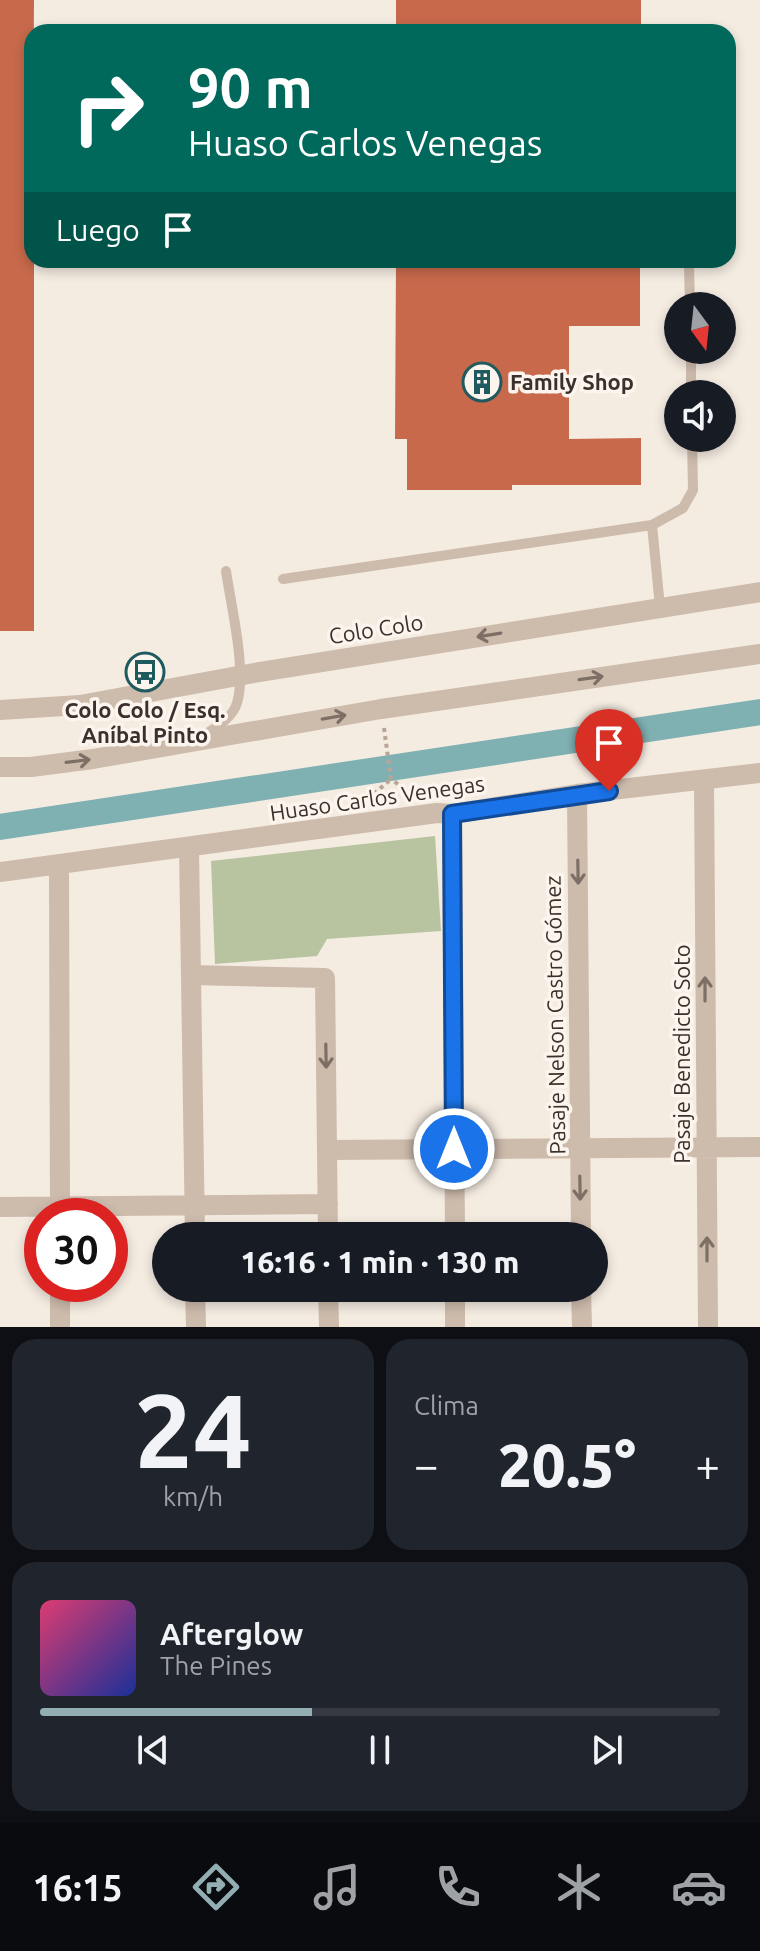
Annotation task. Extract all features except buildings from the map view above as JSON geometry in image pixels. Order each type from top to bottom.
[{"type":"street","name":"Colo Colo","points":[[0,710],[80,705],[241,675],[760,592]]},
{"type":"street","points":[[0,767],[31,767],[93,759],[381,709],[760,654]]},
{"type":"street","name":"Huaso Carlos Venegas","points":[[0,872],[437,813],[452,814],[577,794],[760,773]]},
{"type":"street","name":"Pasaje Benedicto Soto","points":[[704,780],[708,1327]]},
{"type":"street","name":"Pasaje Nelson Castro Gómez","points":[[577,794],[581,1222]]},
{"type":"street","points":[[452,814],[455,1222]]},
{"type":"street","points":[[189,848],[195,1222]]},
{"type":"street","points":[[59,865],[60,1198]]},
{"type":"street","points":[[191,975],[325,978],[328,1222]]},
{"type":"street","points":[[327,1150],[760,1147]]},
{"type":"street","points":[[128,1208],[328,1204]]},
{"type":"street","points":[[0,1207],[24,1209]]},
{"type":"street","points":[[60,1302],[60,1327]]},
{"type":"street","points":[[195,1302],[196,1327]]},
{"type":"street","points":[[328,1302],[329,1327]]},
{"type":"street","points":[[455,1302],[455,1327]]},
{"type":"street","points":[[581,1302],[582,1327]]},
{"type":"lane","points":[[689,268],[690,292]]},
{"type":"lane","points":[[283,579],[652,525],[683,508],[693,490],[692,452]]},
{"type":"lane","points":[[652,525],[660,607]]},
{"type":"lane","points":[[194,742],[224,722],[237,706],[241,675],[226,571]]},
{"type":"path","points":[[385,741],[390,778]]},
{"type":"green space","points":[[435,836],[441,931],[327,939],[317,956],[215,964],[211,861]]},
{"type":"waterway","points":[[0,827],[760,712]]},
{"type":"place","name":"Family Shop","points":[[482,382]]},
{"type":"place","name":"Colo Colo / Esq. Aníbal Pinto","points":[[145,672]]},
{"type":"route","points":[[454,1149],[452,814],[609,791]]}]
